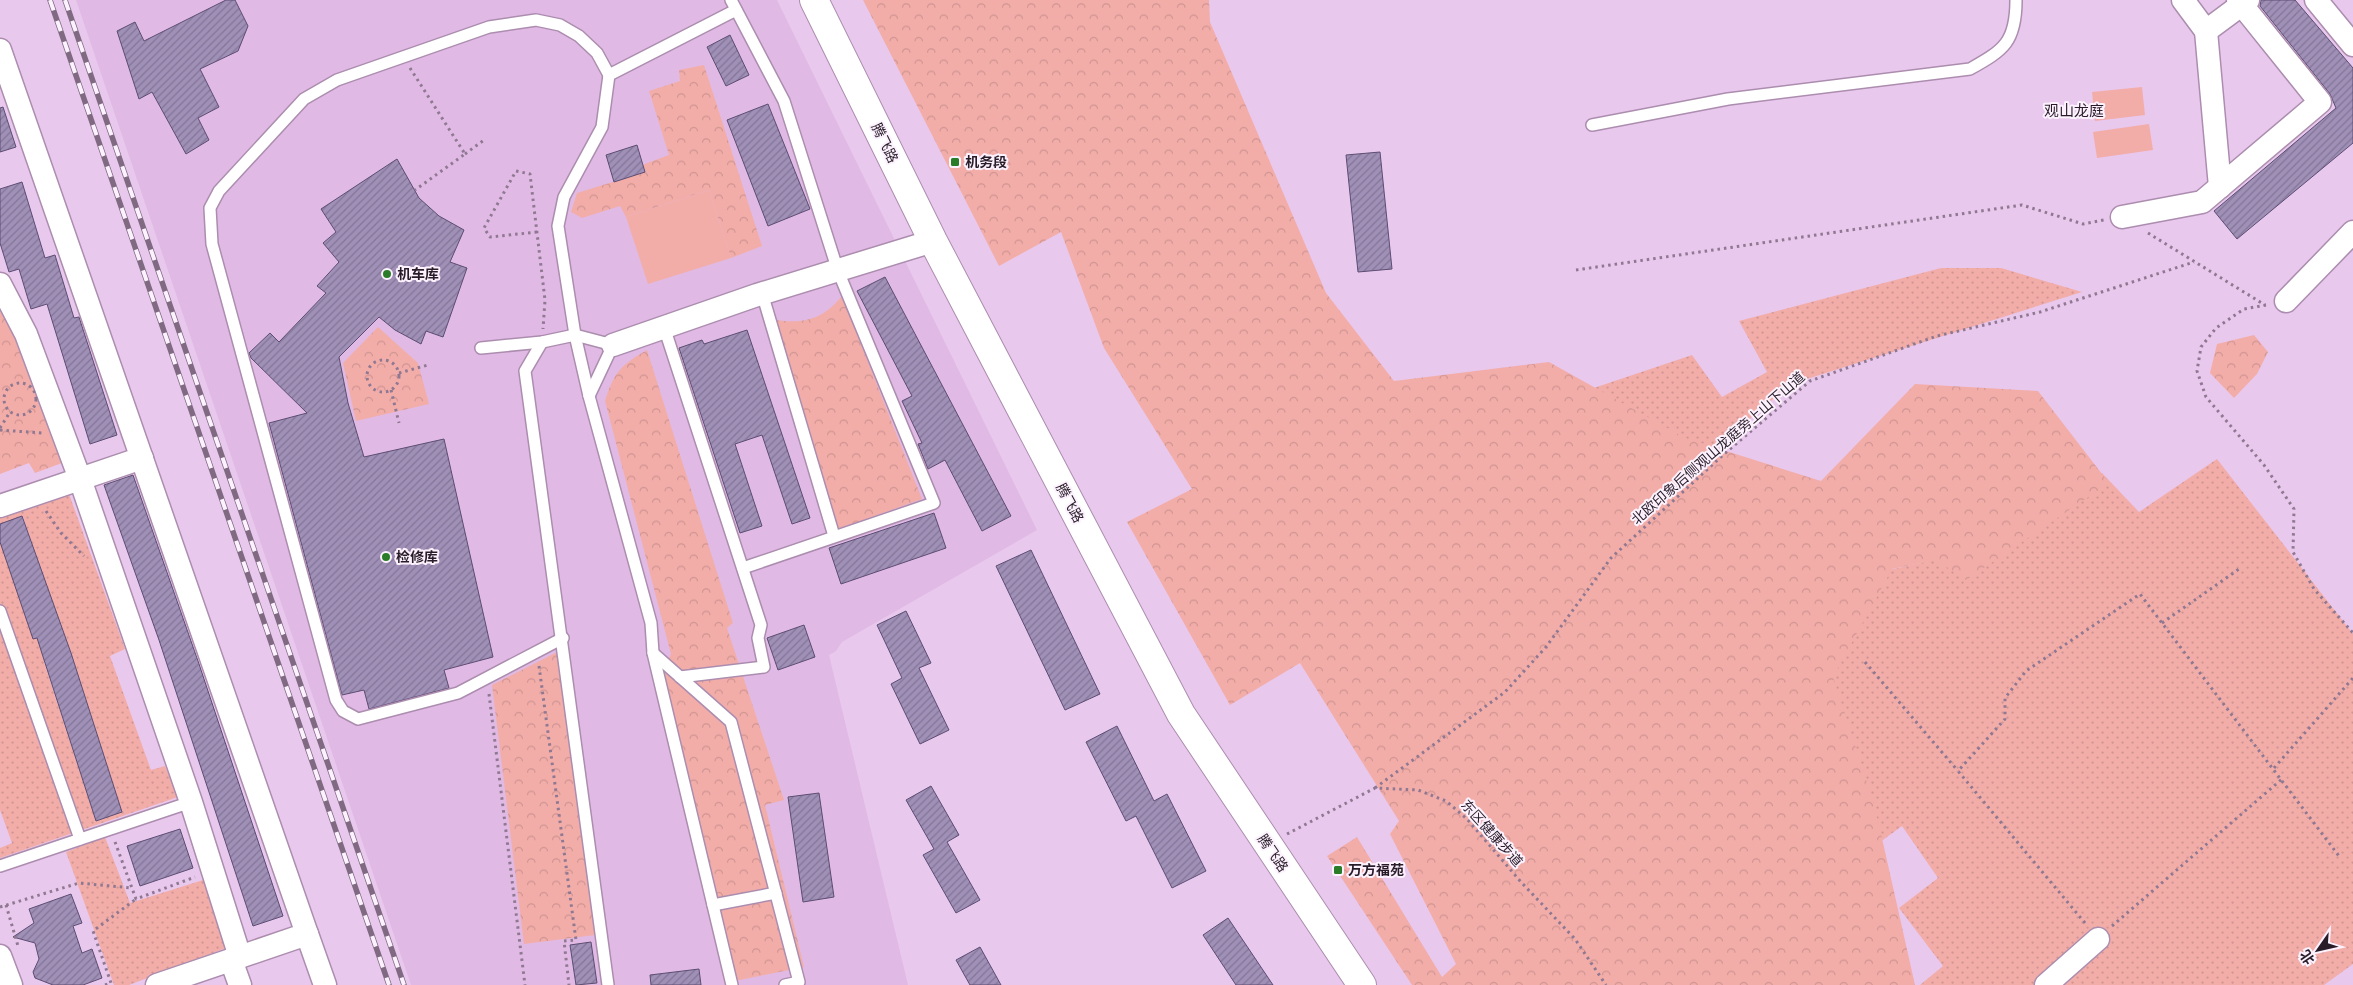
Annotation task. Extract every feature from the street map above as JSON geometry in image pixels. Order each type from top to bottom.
[{"type":"street","name":"腾飞路","points":[[814,0],[933,242],[1181,714],[1362,985]]},
{"type":"street","points":[[2184,0],[2206,31],[2220,187]]},
{"type":"street","points":[[2316,0],[2353,45]]},
{"type":"street","points":[[2122,217],[2202,202],[2320,102],[2242,2],[2206,31]]},
{"type":"street","points":[[0,50],[325,985]]},
{"type":"street","points":[[2275,303],[2353,232]]},
{"type":"street","points":[[613,346],[762,293],[933,242]]},
{"type":"street","points":[[0,284],[26,334],[80,479],[191,802],[236,958],[240,985]]},
{"type":"street","points":[[0,506],[142,458]]},
{"type":"street","points":[[157,985],[307,934]]},
{"type":"street","points":[[2046,985],[2098,939]]},
{"type":"street","points":[[0,956],[11,985]]},
{"type":"lane","points":[[1592,125],[1728,99],[1970,69],[1999,53],[2012,34],[2016,0]]},
{"type":"lane","points":[[609,75],[733,5],[784,101],[838,270],[934,503],[743,568]]},
{"type":"lane","points":[[563,638],[458,693],[358,719],[343,711],[336,700],[212,244],[210,208],[219,191],[304,99],[337,80],[489,27],[536,20],[560,25],[580,36],[597,53],[609,75],[602,127],[564,197],[558,226],[575,335],[589,396],[651,623],[653,653],[732,985]]},
{"type":"lane","points":[[762,293],[834,536]]},
{"type":"lane","points":[[664,327],[761,625],[758,638],[764,667],[680,676]]},
{"type":"lane","points":[[481,348],[542,342],[575,335],[613,346],[589,396]]},
{"type":"lane","points":[[542,342],[526,371],[608,985]]},
{"type":"lane","points":[[0,611],[80,840]]},
{"type":"lane","points":[[653,653],[731,722],[800,983],[785,985]]},
{"type":"lane","points":[[0,866],[191,802]]},
{"type":"lane","points":[[713,905],[776,893]]},
{"type":"path","points":[[403,57],[465,154]]},
{"type":"path","points":[[414,190],[484,140]]},
{"type":"path","points":[[537,232],[490,237],[484,228],[516,171],[530,174],[537,232],[545,300],[542,342]]},
{"type":"path","points":[[1576,270],[2022,205],[2083,224],[2122,217],[2194,262],[2275,303]]},
{"type":"path","name":"北欧印象后侧观山龙庭旁上山下山道","points":[[1375,788],[1505,692],[1546,647],[1612,558],[1723,455],[1810,381],[1937,336],[2040,312],[2194,262]]},
{"type":"path","points":[[2275,303],[2244,309],[2216,328],[2201,347],[2197,371],[2206,397],[2264,465],[2294,509],[2293,552],[2314,589],[2353,633]]},
{"type":"path","points":[[386,360],[396,365],[399,373],[397,385],[391,390],[383,393],[373,389],[368,380],[368,370],[376,362],[386,360]]},
{"type":"path","points":[[399,373],[428,365]]},
{"type":"path","points":[[14,384],[29,386],[36,399],[32,409],[23,415],[10,412],[3,400],[6,390],[14,384]]},
{"type":"path","points":[[391,390],[399,423]]},
{"type":"path","points":[[10,412],[0,429],[63,435]]},
{"type":"path","points":[[34,495],[61,533],[86,558]]},
{"type":"path","points":[[2162,623],[2239,569]]},
{"type":"path","points":[[1958,771],[2006,719],[2005,698],[2026,671],[2140,594],[2339,856]]},
{"type":"path","points":[[537,651],[576,940],[564,942],[569,985]]},
{"type":"path","points":[[1865,662],[2098,939],[2282,779]]},
{"type":"path","points":[[487,678],[526,985]]},
{"type":"path","points":[[2274,768],[2353,678]]},
{"type":"path","points":[[1267,844],[1375,788]]},
{"type":"path","name":"东区健康步道","points":[[1375,788],[1418,790],[1446,801],[1467,819],[1521,882],[1575,939],[1606,985]]},
{"type":"path","points":[[110,829],[136,898]]},
{"type":"path","points":[[104,985],[111,983],[94,931],[136,898],[212,870]]},
{"type":"path","points":[[0,907],[78,883],[132,888]]},
{"type":"shaded area","points":[[76,0],[777,0],[1037,530],[842,642],[836,651],[829,655],[908,985],[411,985]]},
{"type":"green space","points":[[863,0],[1209,0],[1210,22],[1326,293],[1394,381],[1549,362],[1685,438],[1821,481],[1915,384],[2038,391],[2109,483],[1966,580],[1936,560],[1892,569],[1833,677],[1875,807],[1915,985],[1412,985],[1327,856],[1357,837],[1442,977],[1456,964],[1390,834],[1399,821],[1300,663],[1230,705],[1127,522],[1192,489],[1104,348],[1061,232],[999,266]]},
{"type":"green space","points":[[704,65],[762,246],[731,258],[709,190],[626,217],[620,206],[582,218],[571,212],[577,193],[645,172],[642,165],[669,155],[649,91],[680,81],[679,70]]},
{"type":"green space","points":[[2142,87],[2145,115],[2095,121],[2092,92]]},
{"type":"green space","points":[[2149,124],[2153,150],[2097,158],[2093,132]]},
{"type":"green space","points":[[709,190],[731,258],[648,284],[626,217]]},
{"type":"green space","points":[[1941,268],[2001,268],[2082,292],[1791,384],[1699,462],[1570,396],[1692,355],[1722,397],[1767,372],[1739,321]]},
{"type":"green space","points":[[842,296],[922,499],[838,529],[776,320],[796,321],[813,318],[828,310]]},
{"type":"green space","points":[[0,305],[16,336],[62,463],[35,473],[29,463],[0,474]]},
{"type":"green space","points":[[378,327],[418,363],[429,404],[356,421],[343,363]]},
{"type":"green space","points":[[2254,335],[2268,352],[2257,374],[2234,398],[2210,373],[2217,344]]},
{"type":"green space","points":[[647,350],[733,623],[727,628],[784,800],[765,805],[804,967],[735,981],[662,672],[671,654],[605,401],[615,376],[631,360]]},
{"type":"green space","points":[[2217,459],[2353,634],[2353,964],[2324,985],[1920,985],[1943,966],[1899,908],[1938,878],[1902,826],[1872,848],[1815,771],[1840,639],[1889,570],[1933,560],[2102,473],[2139,512]]},
{"type":"green space","points":[[69,494],[125,649],[110,656],[151,770],[165,766],[178,797],[0,858],[0,848],[12,843],[0,810],[0,542],[61,629],[23,517],[0,524],[0,518]],"holes":[[[71,653],[122,812],[96,821],[44,662]]]},
{"type":"green space","points":[[559,651],[595,935],[524,944],[492,685]]},
{"type":"green space","points":[[105,837],[130,903],[203,880],[226,948],[129,985],[114,985],[66,852]]},
{"type":"building","points":[[226,0],[235,0],[248,26],[238,51],[200,69],[219,107],[198,118],[209,140],[186,154],[152,92],[139,99],[117,31],[135,22],[144,41]]},
{"type":"building","points":[[2261,0],[2295,0],[2353,68],[2353,143],[2237,239],[2214,211],[2336,108],[2330,94],[2260,6]]},
{"type":"building","points":[[730,35],[749,75],[726,86],[707,47]]},
{"type":"building","points":[[768,104],[810,209],[768,226],[727,120]]},
{"type":"building","points":[[3,107],[16,147],[0,152],[0,108]]},
{"type":"building","points":[[637,145],[645,172],[614,182],[606,155]]},
{"type":"building","points":[[1380,152],[1392,269],[1358,272],[1346,155]]},
{"type":"building","name":"检修库","points":[[397,159],[419,198],[439,216],[464,230],[450,262],[467,268],[443,337],[426,331],[421,344],[395,330],[379,317],[339,357],[348,403],[364,457],[444,439],[493,657],[444,670],[449,688],[369,709],[364,690],[342,695],[269,423],[307,413],[251,358],[249,353],[270,333],[279,342],[326,293],[317,286],[339,262],[323,243],[336,232],[321,209]]},
{"type":"building","points":[[22,182],[45,258],[55,255],[74,318],[79,317],[117,435],[90,444],[47,304],[31,309],[19,269],[9,272],[0,243],[0,189]]},
{"type":"building","points":[[885,277],[1011,516],[982,531],[945,460],[928,469],[918,444],[922,443],[902,401],[912,396],[857,291]]},
{"type":"building","points":[[747,330],[810,518],[792,524],[762,435],[735,444],[762,526],[740,533],[679,348],[702,340],[704,344]]},
{"type":"building","points":[[133,475],[199,664],[283,916],[253,926],[159,640],[104,485]]},
{"type":"building","points":[[934,513],[946,548],[841,584],[829,548]]},
{"type":"building","points":[[22,516],[71,653],[122,812],[96,821],[37,638],[33,639],[0,542],[0,524]]},
{"type":"building","points":[[1031,550],[1100,694],[1065,710],[996,566]]},
{"type":"building","points":[[906,611],[931,663],[919,668],[949,730],[920,744],[891,684],[902,678],[877,625]]},
{"type":"building","points":[[804,625],[815,657],[778,670],[767,638]]},
{"type":"building","points":[[1117,726],[1154,801],[1167,794],[1206,871],[1172,888],[1136,816],[1126,821],[1086,742]]},
{"type":"building","points":[[931,786],[959,835],[947,842],[980,900],[956,913],[923,855],[934,849],[906,800]]},
{"type":"building","points":[[819,793],[834,897],[803,902],[788,797]]},
{"type":"building","points":[[180,829],[193,868],[140,886],[127,846]]},
{"type":"building","points":[[71,894],[82,923],[73,926],[82,953],[92,949],[102,978],[83,985],[53,985],[35,978],[33,972],[39,959],[35,943],[13,937],[34,923],[29,909]]},
{"type":"building","points":[[1228,918],[1273,985],[1236,985],[1203,935]]},
{"type":"building","points":[[591,942],[597,983],[576,985],[570,945]]},
{"type":"building","points":[[980,947],[1001,985],[970,985],[956,960]]},
{"type":"building","points":[[699,969],[701,985],[651,985],[650,975]]},
{"type":"railway","points":[[50,0],[389,985]]},
{"type":"railway","points":[[65,0],[404,985]]},
{"type":"place","name":"机务段","points":[[955,162]]},
{"type":"place","name":"机车库","points":[[387,274]]},
{"type":"place","name":"检修库","points":[[386,557]]},
{"type":"place","name":"万方福苑","points":[[1338,870]]},
{"type":"district","name":"观山龙庭","points":[[2074,111]]}]
